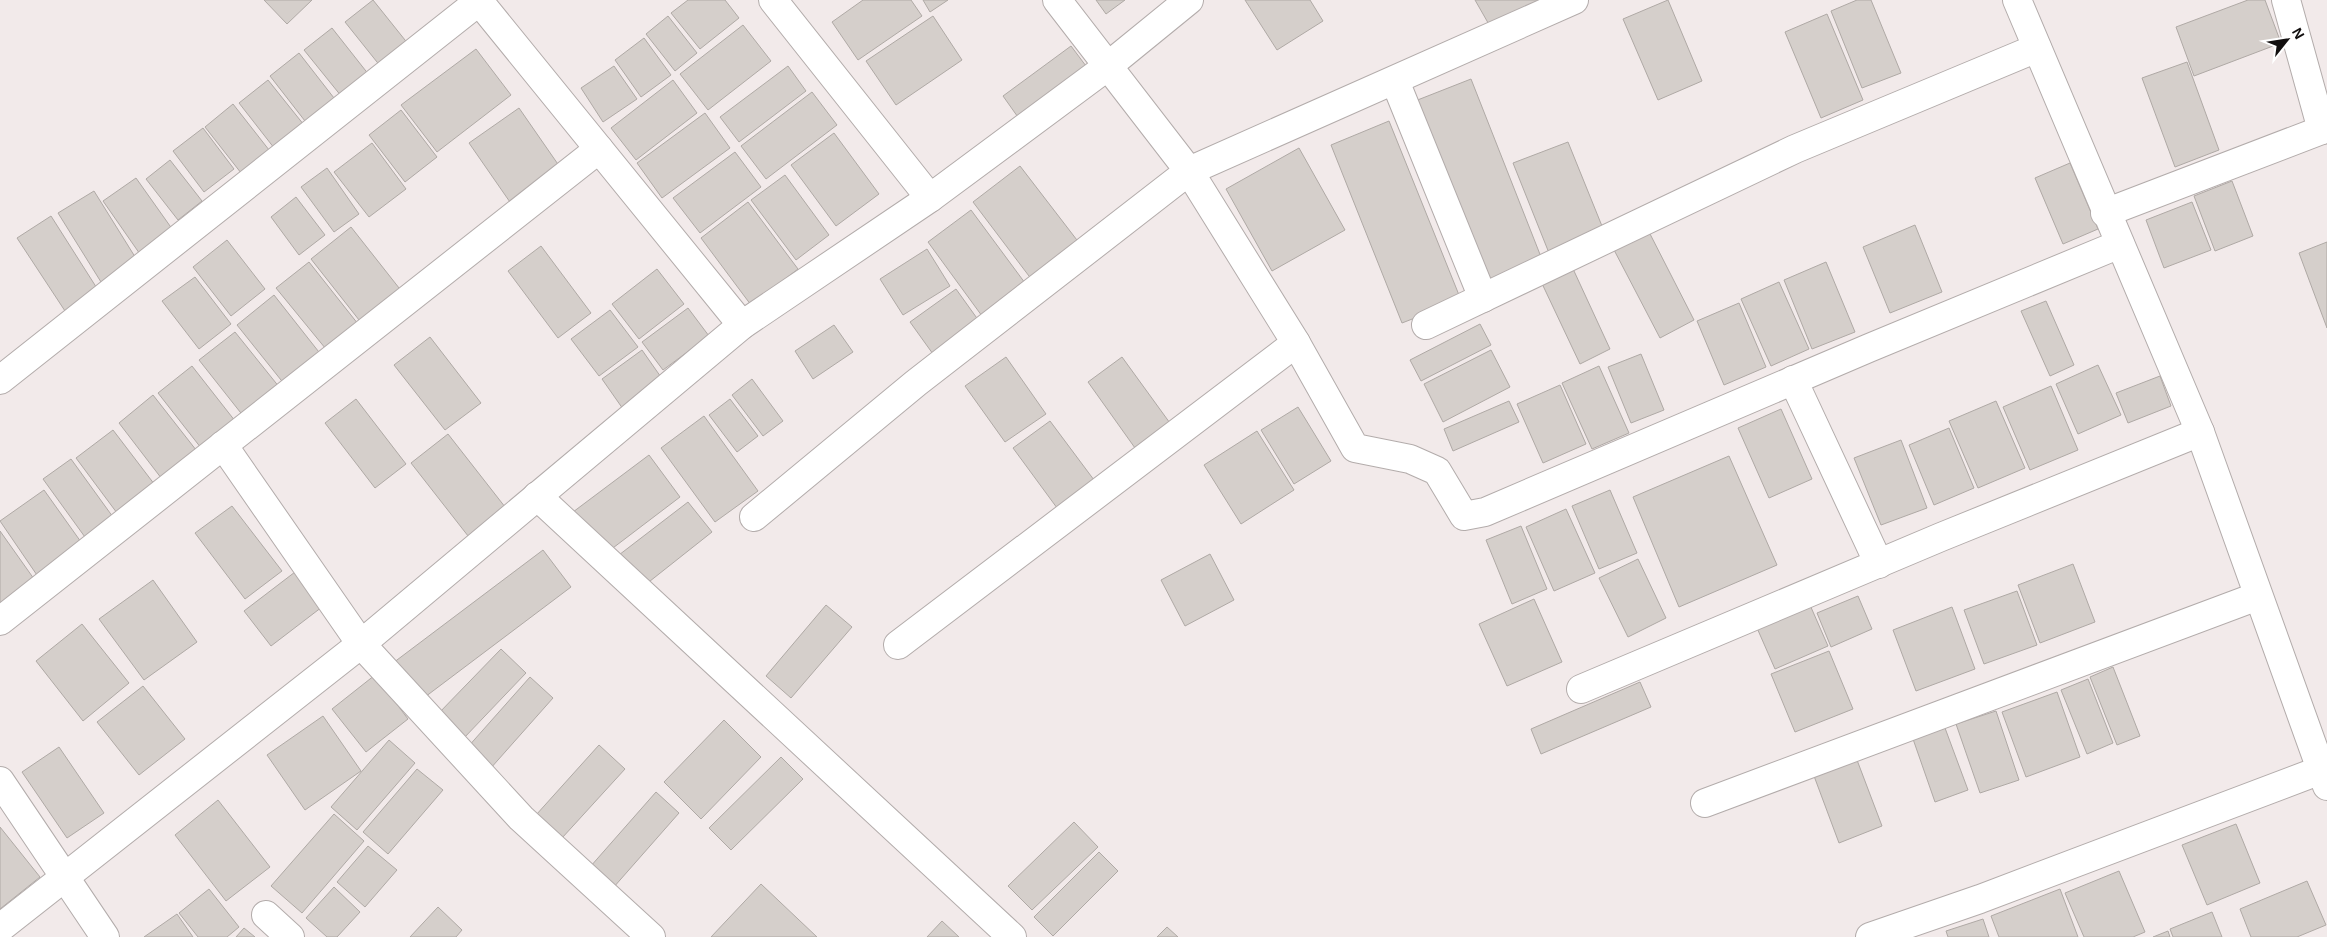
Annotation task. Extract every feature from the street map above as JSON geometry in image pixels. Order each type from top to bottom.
[{"type":"street","points":[[1057,0],[1189,171],[1296,343],[1355,448],[1410,459],[1437,471],[1464,516],[1485,512],[1793,380],[2120,244]]},
{"type":"street","points":[[0,928],[361,644],[742,324],[930,198],[1108,66],[1189,0]]},
{"type":"street","points":[[754,517],[916,383],[1189,171],[1574,0]]},
{"type":"street","points":[[1870,937],[2324,778],[2200,432],[2105,213],[2017,0]]},
{"type":"street","points":[[2105,213],[2324,129],[2286,0]]},
{"type":"street","points":[[0,380],[478,1],[742,324]]},
{"type":"street","points":[[781,3],[930,198]]},
{"type":"street","points":[[1426,325],[1795,149],[2037,48]]},
{"type":"street","points":[[1395,81],[1483,298]]},
{"type":"street","points":[[0,621],[599,149]]},
{"type":"street","points":[[898,645],[1296,343]]},
{"type":"street","points":[[1793,380],[1879,564]]},
{"type":"street","points":[[1582,689],[2200,432]]},
{"type":"street","points":[[223,445],[361,644],[521,818],[651,937]]},
{"type":"street","points":[[537,496],[1012,937]]},
{"type":"street","points":[[1705,803],[2258,596]]},
{"type":"street","points":[[0,781],[105,937]]},
{"type":"street","points":[[266,915],[290,937]]},
{"type":"building","points":[[264,0],[312,0],[287,24]]},
{"type":"building","points":[[373,0],[413,50],[385,72],[345,22]]},
{"type":"building","points":[[688,0],[725,0],[739,18],[700,49],[671,13]]},
{"type":"building","points":[[863,0],[911,0],[922,16],[858,60],[832,22]]},
{"type":"building","points":[[923,0],[948,0],[930,12]]},
{"type":"building","points":[[1096,0],[1125,0],[1106,14]]},
{"type":"building","points":[[1245,0],[1310,0],[1323,21],[1277,50]]},
{"type":"building","points":[[1475,0],[1540,0],[1491,28]]},
{"type":"building","points":[[1668,0],[1702,81],[1658,100],[1623,19]]},
{"type":"building","points":[[1857,0],[1871,0],[1901,73],[1862,88],[1831,11]]},
{"type":"building","points":[[2248,0],[2265,0],[2281,43],[2194,76],[2176,27]]},
{"type":"building","points":[[1827,14],[1863,100],[1821,118],[1785,32]]},
{"type":"building","points":[[668,16],[697,53],[675,71],[646,34]]},
{"type":"building","points":[[933,16],[962,60],[896,105],[866,61]]},
{"type":"building","points":[[743,25],[771,61],[708,110],[680,74]]},
{"type":"building","points":[[332,28],[373,80],[346,102],[304,50]]},
{"type":"building","points":[[644,38],[671,75],[641,97],[615,60]]},
{"type":"building","points":[[1071,46],[1089,70],[1020,120],[1003,96]]},
{"type":"building","points":[[476,49],[511,95],[437,152],[401,105]]},
{"type":"building","points":[[299,53],[341,107],[312,130],[270,76]]},
{"type":"building","points":[[2187,62],[2219,150],[2175,167],[2142,78]]},
{"type":"building","points":[[614,66],[637,99],[603,122],[581,88]]},
{"type":"building","points":[[788,66],[806,91],[739,142],[720,117]]},
{"type":"building","points":[[1471,79],[1543,262],[1487,284],[1415,101]]},
{"type":"building","points":[[268,80],[308,130],[278,153],[239,103]]},
{"type":"building","points":[[673,80],[697,113],[636,160],[611,128]]},
{"type":"building","points":[[812,92],[837,125],[766,179],[741,146]]},
{"type":"building","points":[[233,104],[273,155],[245,178],[205,127]]},
{"type":"building","points":[[519,108],[562,170],[512,205],[469,143]]},
{"type":"building","points":[[401,110],[437,157],[405,182],[369,135]]},
{"type":"building","points":[[705,113],[730,148],[662,198],[637,163]]},
{"type":"building","points":[[1389,121],[1461,300],[1402,323],[1331,145]]},
{"type":"building","points":[[203,128],[234,169],[204,192],[173,151]]},
{"type":"building","points":[[834,133],[879,194],[836,226],[791,165]]},
{"type":"building","points":[[1568,142],[1604,231],[1549,253],[1513,163]]},
{"type":"building","points":[[372,143],[406,189],[369,217],[334,172]]},
{"type":"building","points":[[1299,148],[1345,230],[1272,271],[1226,189]]},
{"type":"building","points":[[735,152],[761,187],[700,233],[673,198]]},
{"type":"building","points":[[170,160],[202,201],[178,220],[146,179]]},
{"type":"building","points":[[2070,163],[2098,229],[2063,244],[2035,178]]},
{"type":"building","points":[[1020,166],[1080,244],[1032,280],[973,202]]},
{"type":"building","points":[[327,168],[359,214],[334,232],[301,187]]},
{"type":"building","points":[[785,175],[829,235],[796,260],[751,200]]},
{"type":"building","points":[[136,178],[175,233],[142,257],[103,201]]},
{"type":"building","points":[[2232,181],[2253,236],[2215,251],[2194,196]]},
{"type":"building","points":[[94,191],[142,268],[106,290],[58,213]]},
{"type":"building","points":[[296,197],[325,235],[299,255],[271,217]]},
{"type":"building","points":[[748,202],[798,269],[751,305],[701,238]]},
{"type":"building","points":[[2192,202],[2211,250],[2164,268],[2146,220]]},
{"type":"building","points":[[971,210],[1025,283],[982,316],[928,242]]},
{"type":"building","points":[[51,216],[100,293],[67,314],[17,238]]},
{"type":"building","points":[[1915,225],[1942,292],[1890,313],[1863,247]]},
{"type":"building","points":[[351,227],[403,293],[363,325],[311,259]]},
{"type":"building","points":[[1648,230],[1694,320],[1660,338],[1613,248]]},
{"type":"building","points":[[227,240],[265,289],[231,316],[193,267]]},
{"type":"building","points":[[2327,242],[2327,328],[2299,253]]},
{"type":"building","points":[[541,246],[591,313],[558,338],[508,271]]},
{"type":"building","points":[[927,249],[950,286],[903,315],[880,279]]},
{"type":"building","points":[[1568,258],[1610,349],[1580,364],[1537,273]]},
{"type":"building","points":[[309,262],[362,329],[330,354],[276,288]]},
{"type":"building","points":[[1826,262],[1855,332],[1812,349],[1784,280]]},
{"type":"building","points":[[657,269],[684,304],[639,339],[612,304]]},
{"type":"building","points":[[195,277],[231,324],[199,349],[162,301]]},
{"type":"building","points":[[1779,282],[1809,349],[1771,366],[1741,299]]},
{"type":"building","points":[[956,289],[984,328],[938,361],[910,322]]},
{"type":"building","points":[[274,295],[326,361],[289,390],[237,325]]},
{"type":"building","points":[[2046,301],[2074,365],[2050,376],[2021,311]]},
{"type":"building","points":[[1739,303],[1766,367],[1724,385],[1697,321]]},
{"type":"building","points":[[688,308],[709,336],[663,370],[642,342]]},
{"type":"building","points":[[610,310],[638,347],[599,376],[571,339]]},
{"type":"building","points":[[1480,324],[1491,345],[1421,381],[1410,360]]},
{"type":"building","points":[[834,325],[853,352],[813,379],[795,351]]},
{"type":"building","points":[[235,332],[284,393],[248,422],[199,360]]},
{"type":"building","points":[[430,337],[481,403],[445,430],[394,365]]},
{"type":"building","points":[[642,350],[663,380],[623,409],[602,379]]},
{"type":"building","points":[[1491,350],[1510,387],[1443,422],[1424,384]]},
{"type":"building","points":[[1641,354],[1664,410],[1631,423],[1608,367]]},
{"type":"building","points":[[1006,357],[1046,414],[1005,442],[965,386]]},
{"type":"building","points":[[1122,357],[1175,430],[1140,455],[1088,382]]},
{"type":"building","points":[[2098,365],[2121,415],[2078,434],[2056,384]]},
{"type":"building","points":[[192,366],[239,426],[205,453],[158,393]]},
{"type":"building","points":[[1599,366],[1629,433],[1592,449],[1562,383]]},
{"type":"building","points":[[2160,376],[2171,406],[2128,423],[2116,393]]},
{"type":"building","points":[[752,379],[783,421],[763,436],[732,395]]},
{"type":"building","points":[[1560,385],[1586,444],[1543,463],[1517,404]]},
{"type":"building","points":[[2051,386],[2078,450],[2030,470],[2003,407]]},
{"type":"building","points":[[153,395],[200,455],[165,483],[119,423]]},
{"type":"building","points":[[356,399],[406,464],[375,488],[325,423]]},
{"type":"building","points":[[730,399],[758,436],[737,452],[709,415]]},
{"type":"building","points":[[1509,401],[1519,422],[1453,451],[1444,429]]},
{"type":"building","points":[[1996,401],[2025,468],[1978,488],[1949,421]]},
{"type":"building","points":[[1298,407],[1331,461],[1294,484],[1261,430]]},
{"type":"building","points":[[1781,409],[1812,479],[1769,498],[1738,428]]},
{"type":"building","points":[[704,416],[758,491],[715,522],[661,448]]},
{"type":"building","points":[[1050,421],[1097,484],[1060,512],[1013,448]]},
{"type":"building","points":[[1949,428],[1974,488],[1934,505],[1909,445]]},
{"type":"building","points":[[113,430],[158,489],[120,517],[76,458]]},
{"type":"building","points":[[1257,431],[1294,490],[1241,524],[1204,465]]},
{"type":"building","points":[[448,434],[509,512],[472,541],[411,463]]},
{"type":"building","points":[[1901,440],[1927,508],[1881,525],[1854,458]]},
{"type":"building","points":[[649,455],[680,497],[605,554],[573,512]]},
{"type":"building","points":[[1729,456],[1777,565],[1679,607],[1633,497]]},
{"type":"building","points":[[71,459],[118,524],[90,544],[43,479]]},
{"type":"building","points":[[44,490],[86,549],[41,581],[0,521]]},
{"type":"building","points":[[1610,490],[1637,553],[1599,569],[1572,506]]},
{"type":"building","points":[[688,502],[712,532],[640,589],[615,558]]},
{"type":"building","points":[[232,506],[282,571],[245,599],[195,533]]},
{"type":"building","points":[[1566,509],[1595,573],[1554,591],[1526,527]]},
{"type":"building","points":[[1521,526],[1547,589],[1512,604],[1486,540]]},
{"type":"building","points":[[0,531],[39,586],[0,614]]},
{"type":"building","points":[[543,550],[571,587],[417,703],[389,666]]},
{"type":"building","points":[[1210,554],[1234,600],[1185,626],[1161,580]]},
{"type":"building","points":[[1638,559],[1666,618],[1628,637],[1599,578]]},
{"type":"building","points":[[2073,564],[2095,622],[2040,643],[2018,585]]},
{"type":"building","points":[[295,572],[322,607],[271,646],[244,611]]},
{"type":"building","points":[[153,580],[197,642],[144,680],[99,619]]},
{"type":"building","points":[[2017,591],[2037,645],[1984,664],[1964,610]]},
{"type":"building","points":[[1858,596],[1872,629],[1831,647],[1817,613]]},
{"type":"building","points":[[1534,599],[1562,662],[1507,686],[1479,624]]},
{"type":"building","points":[[826,605],[852,627],[791,698],[766,676]]},
{"type":"building","points":[[1810,605],[1828,646],[1775,669],[1757,628]]},
{"type":"building","points":[[1952,607],[1975,669],[1916,691],[1893,630]]},
{"type":"building","points":[[82,624],[129,683],[83,721],[36,661]]},
{"type":"building","points":[[501,649],[526,673],[463,739],[437,715]]},
{"type":"building","points":[[1829,651],[1853,709],[1795,732],[1771,674]]},
{"type":"building","points":[[2113,667],[2140,736],[2117,745],[2090,677]]},
{"type":"building","points":[[375,675],[408,719],[366,752],[332,709]]},
{"type":"building","points":[[530,677],[553,698],[490,769],[467,748]]},
{"type":"building","points":[[2088,679],[2113,743],[2087,754],[2061,690]]},
{"type":"building","points":[[1640,682],[1651,707],[1541,754],[1531,729]]},
{"type":"building","points":[[143,686],[185,739],[139,775],[97,722]]},
{"type":"building","points":[[2057,692],[2080,757],[2026,777],[2002,712]]},
{"type":"building","points":[[1996,711],[2019,780],[1980,793],[1956,724]]},
{"type":"building","points":[[323,716],[361,771],[305,810],[267,755]]},
{"type":"building","points":[[724,720],[761,757],[701,819],[664,782]]},
{"type":"building","points":[[1945,728],[1968,790],[1935,802],[1913,739]]},
{"type":"building","points":[[389,740],[415,763],[357,830],[331,807]]},
{"type":"building","points":[[599,745],[625,769],[562,838],[536,815]]},
{"type":"building","points":[[59,747],[104,813],[67,838],[22,772]]},
{"type":"building","points":[[781,757],[803,779],[731,850],[709,828]]},
{"type":"building","points":[[1857,760],[1882,826],[1839,843],[1814,776]]},
{"type":"building","points":[[417,769],[443,790],[388,854],[363,832]]},
{"type":"building","points":[[656,792],[679,813],[613,888],[590,867]]},
{"type":"building","points":[[218,800],[270,867],[226,901],[175,835]]},
{"type":"building","points":[[334,814],[364,841],[302,913],[271,886]]},
{"type":"building","points":[[1074,822],[1098,847],[1032,910],[1008,886]]},
{"type":"building","points":[[2236,824],[2260,883],[2207,905],[2182,845]]},
{"type":"building","points":[[0,827],[40,877],[0,909]]},
{"type":"building","points":[[368,846],[397,870],[365,907],[337,882]]},
{"type":"building","points":[[1099,852],[1118,871],[1053,936],[1034,917]]},
{"type":"building","points":[[2119,871],[2145,932],[2133,937],[2084,937],[2065,893]]},
{"type":"building","points":[[2307,881],[2326,925],[2297,937],[2251,937],[2240,909]]},
{"type":"building","points":[[761,884],[817,937],[711,937]]},
{"type":"building","points":[[334,887],[360,912],[337,937],[327,937],[306,918]]},
{"type":"building","points":[[209,889],[239,927],[227,937],[198,937],[179,913]]},
{"type":"building","points":[[2060,889],[2078,937],[1999,937],[1991,916]]},
{"type":"building","points":[[438,907],[462,930],[456,937],[410,937]]},
{"type":"building","points":[[2212,912],[2222,937],[2173,937],[2170,929]]},
{"type":"building","points":[[177,914],[193,937],[144,937]]},
{"type":"building","points":[[1983,919],[1989,937],[1948,937],[1946,931]]},
{"type":"building","points":[[942,921],[959,937],[927,937]]},
{"type":"building","points":[[1167,927],[1178,937],[1157,937]]},
{"type":"building","points":[[244,928],[255,937],[236,937]]},
{"type":"building","points":[[2168,931],[2170,937],[2153,937]]}]
